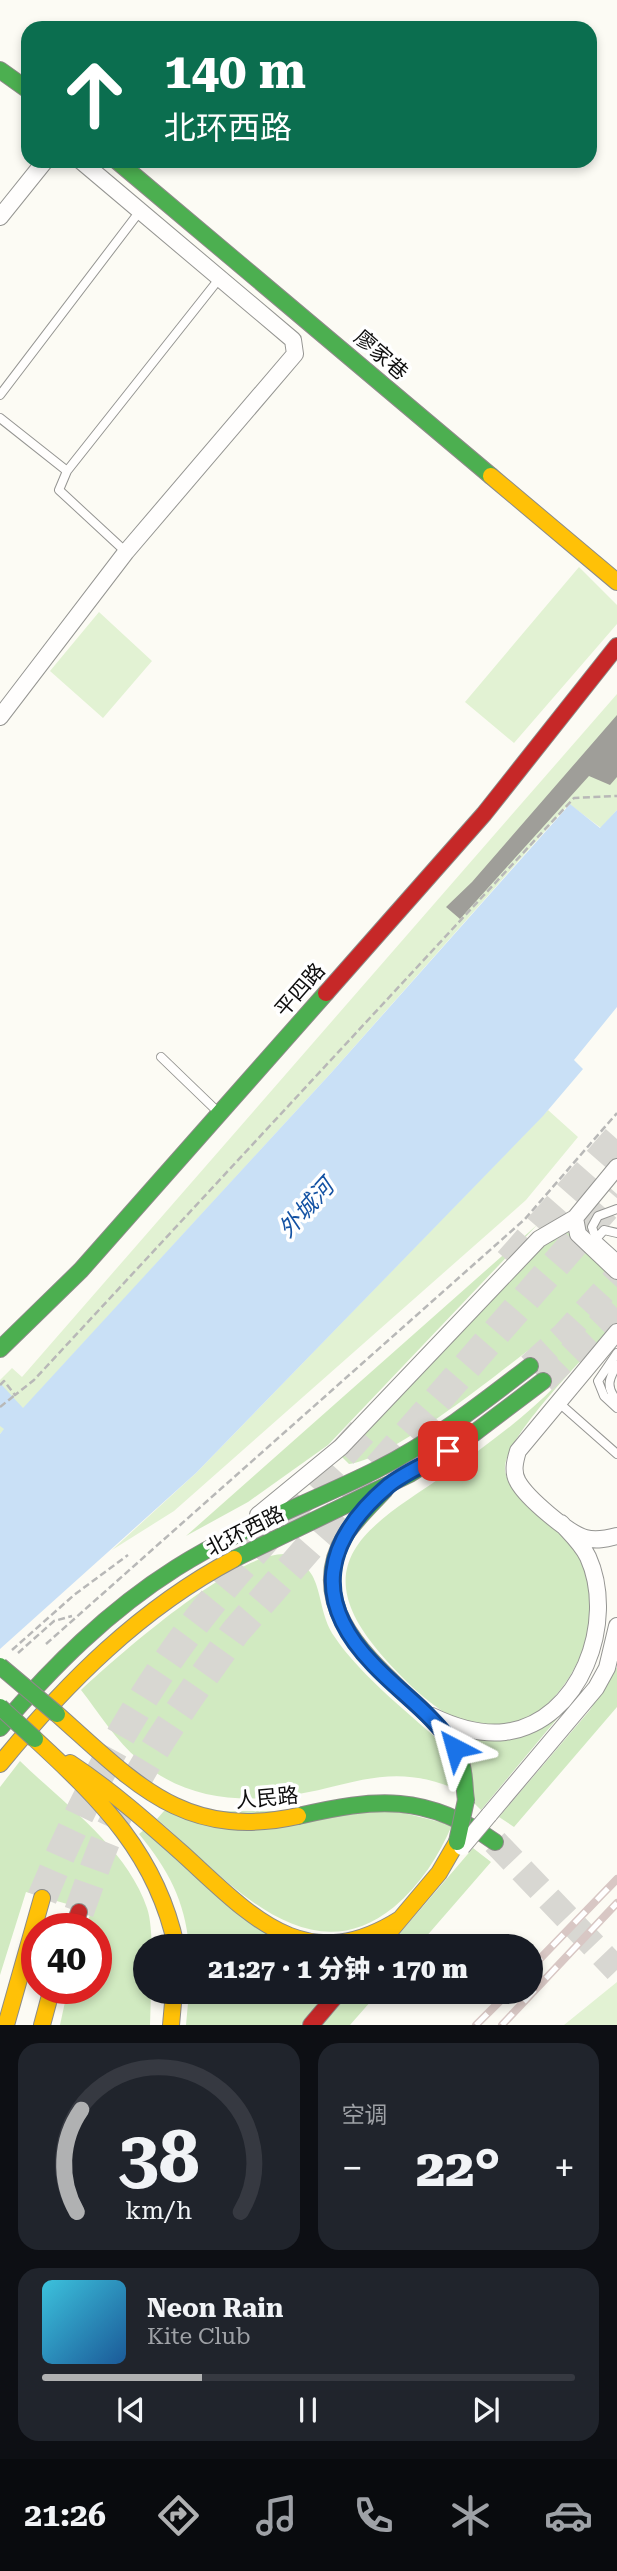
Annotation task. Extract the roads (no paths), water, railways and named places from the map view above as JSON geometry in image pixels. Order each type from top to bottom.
[{"type":"main road","points":[[0,70],[21,85]]},
{"type":"main road","name":"廖家巷","points":[[125,168],[617,582]]},
{"type":"main road","name":"平四路","points":[[0,1349],[81,1270],[484,814],[617,646]]},
{"type":"main road","name":"北环西路","points":[[0,1728],[60,1661],[103,1623],[174,1569],[225,1539],[378,1469],[456,1423],[530,1366]]},
{"type":"main road","name":"北环西路","points":[[0,1764],[77,1675],[118,1639],[187,1587],[261,1546],[389,1485],[467,1439],[543,1381]]},
{"type":"main road","points":[[387,1934],[459,1844],[466,1800],[464,1774],[455,1748],[422,1710],[379,1670],[350,1637],[337,1612],[331,1586],[334,1563],[342,1542],[389,1485]]},
{"type":"main road","name":"人民路","points":[[3,1663],[138,1784],[165,1802],[194,1815],[229,1822],[267,1823],[352,1804],[406,1802],[454,1816],[495,1842]]},
{"type":"main road","points":[[0,1707],[39,1742],[111,1817],[149,1864],[166,1898],[174,1934]]},
{"type":"main road","points":[[39,1742],[104,1784],[240,1906],[276,1933],[313,1944],[337,1944],[378,1932],[400,1919]]},
{"type":"main road","points":[[6,2025],[41,1898]]},
{"type":"main road","points":[[42,2025],[48,2004]]},
{"type":"main road","points":[[171,2025],[173,2004]]},
{"type":"main road","points":[[311,2025],[329,2004]]},
{"type":"street","points":[[0,218],[39,168]]},
{"type":"street","points":[[0,717],[126,552],[295,354],[293,340],[89,168]]},
{"type":"street","points":[[225,1539],[318,1469],[396,1392],[539,1239],[575,1218],[616,1170]]},
{"type":"street","points":[[575,1218],[574,1228],[588,1238],[617,1271]]},
{"type":"street","points":[[617,1332],[518,1451],[514,1465],[517,1481],[527,1494],[561,1523],[586,1539],[617,1536]]},
{"type":"street","points":[[422,1710],[466,1729],[506,1732],[531,1724],[542,1717],[576,1685],[589,1663],[595,1644],[598,1595],[587,1554],[561,1523]]},
{"type":"street","points":[[459,1844],[489,1815],[596,1688],[607,1668],[617,1626]]},
{"type":"lane","points":[[0,395],[140,211]]},
{"type":"lane","points":[[126,552],[59,490],[67,471],[219,279]]},
{"type":"lane","points":[[0,418],[67,471]]},
{"type":"lane","points":[[161,1057],[220,1113]]},
{"type":"lane","points":[[588,1238],[594,1222],[605,1212],[617,1209]]},
{"type":"lane","points":[[588,1238],[604,1230],[617,1233]]},
{"type":"lane","points":[[588,1238],[617,1258]]},
{"type":"lane","points":[[617,1353],[598,1381],[604,1396],[617,1408]]},
{"type":"lane","points":[[617,1366],[608,1379],[610,1392],[617,1401]]},
{"type":"lane","points":[[558,1402],[617,1454]]},
{"type":"water","name":"外城河","points":[[570,804],[600,828],[617,810],[617,1007],[574,1060],[583,1069],[543,1116],[196,1473],[0,1649],[0,1434],[4,1429],[0,1426],[0,1383],[23,1408],[331,1073]]},
{"type":"tunnel","points":[[509,1262],[617,1139]]},
{"type":"tunnel","points":[[79,1912],[107,1837],[135,1783],[184,1705],[236,1631],[617,1194]]},
{"type":"tunnel","points":[[530,1366],[564,1335],[617,1277]]},
{"type":"tunnel","points":[[543,1381],[617,1307]]},
{"type":"tunnel","points":[[42,1898],[94,1784],[158,1675],[226,1585],[362,1432]]},
{"type":"tunnel","points":[[495,1842],[617,1970]]},
{"type":"railway","points":[[543,1956],[617,1879]]},
{"type":"railway","points":[[502,2025],[617,1903]]},
{"type":"railway","points":[[476,2025],[497,2004]]}]
